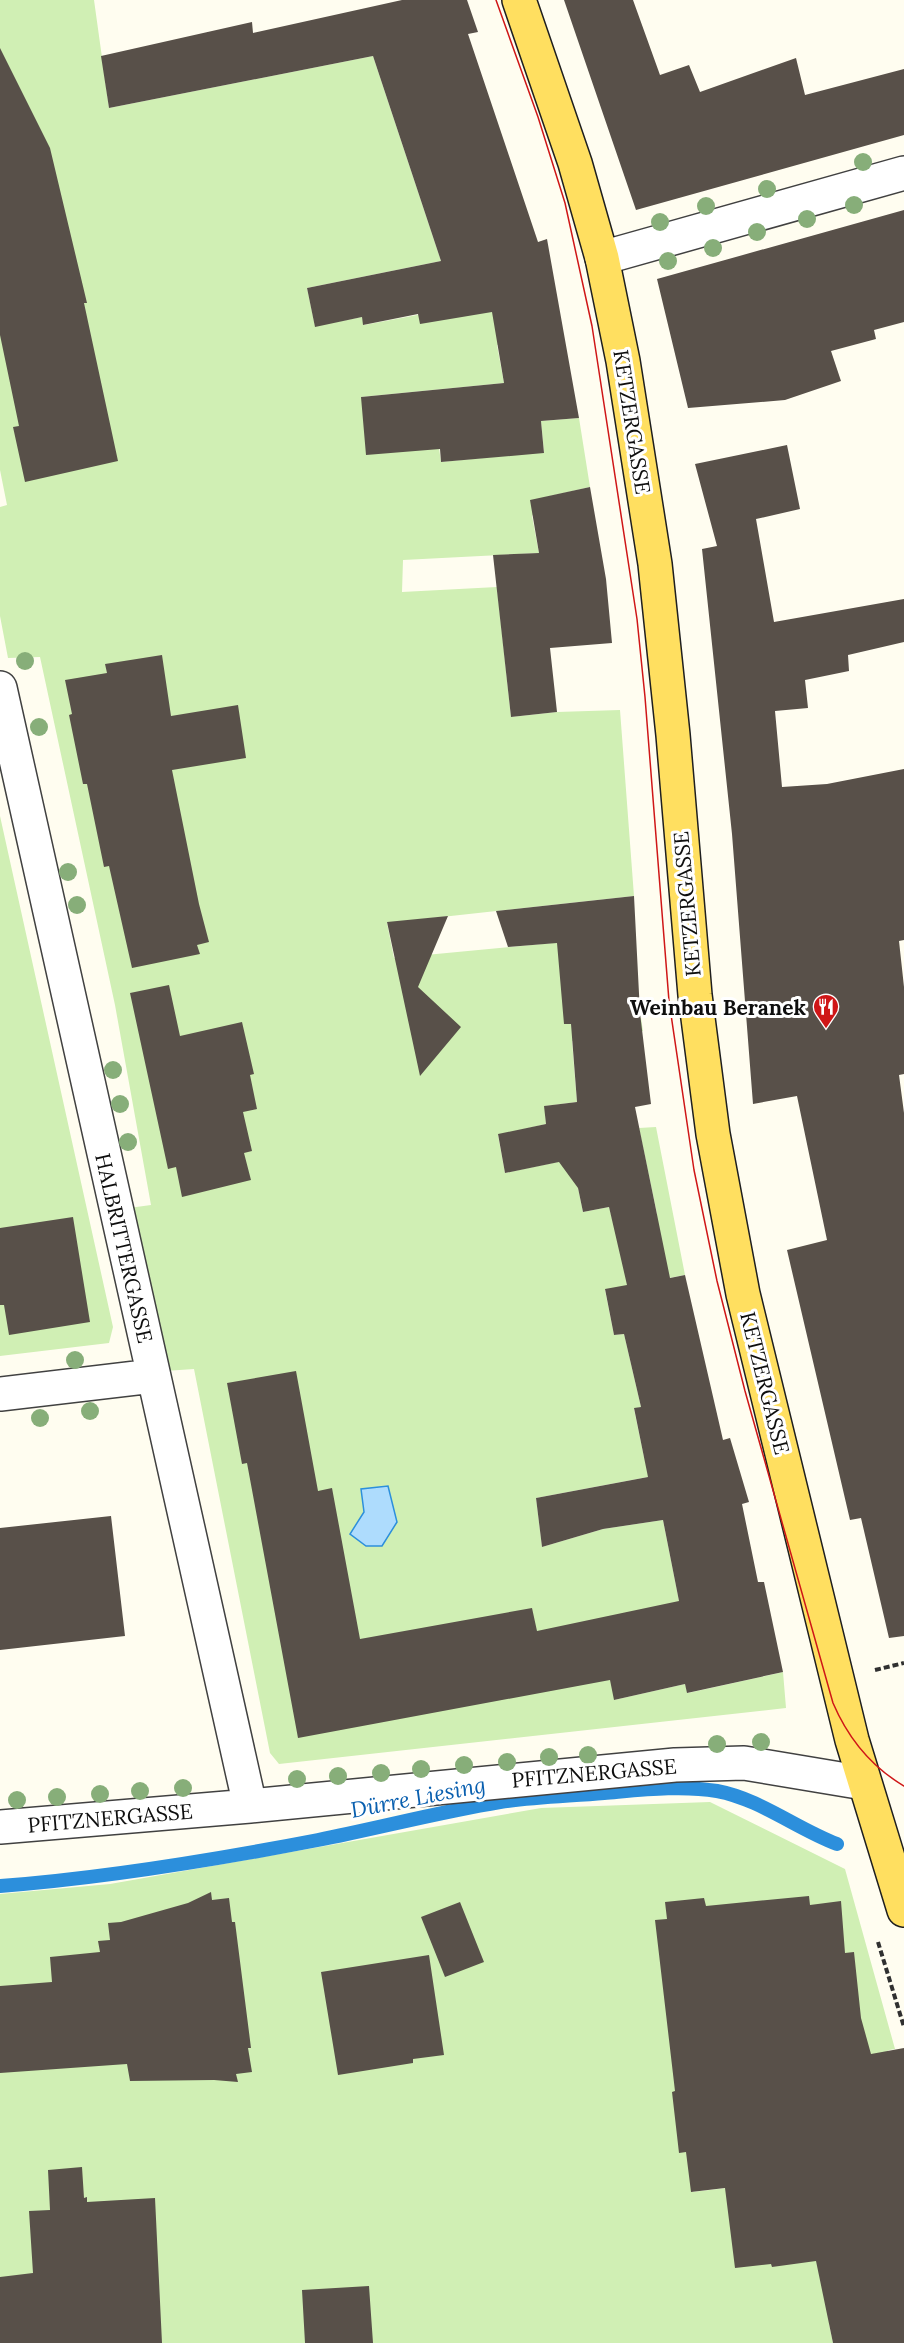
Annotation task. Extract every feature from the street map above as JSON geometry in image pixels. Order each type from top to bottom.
[{"type":"main road","name":"KETZERGASSE","points":[[519,0],[575,163],[602,258],[623,361],[655,564],[673,735],[694,995],[713,1134],[743,1294],[864,1783],[904,1910]]},
{"type":"street","points":[[602,258],[904,173]]},
{"type":"street","name":"HALBRITTERGASSE","points":[[0,688],[250,1806]]},
{"type":"street","points":[[0,1394],[153,1377]]},
{"type":"street","name":"PFITZNERGASSE","points":[[0,1827],[250,1806],[675,1765],[744,1763],[864,1783]]},
{"type":"path","points":[[877,1939],[904,2027]]},
{"type":"green space","points":[[0,0],[94,0],[109,108],[373,56],[441,261],[307,288],[315,326],[362,317],[364,325],[512,297],[516,342],[497,345],[504,383],[361,397],[439,448],[441,462],[544,452],[541,421],[579,418],[590,487],[546,497],[532,516],[539,553],[403,560],[402,592],[497,587],[511,717],[557,712],[620,710],[634,896],[387,923],[394,958],[573,941],[564,1024],[641,1018],[643,1031],[572,1041],[577,1102],[545,1106],[546,1124],[498,1135],[505,1173],[572,1159],[583,1212],[609,1207],[613,1222],[657,1214],[639,1128],[656,1127],[685,1275],[605,1290],[614,1335],[624,1334],[641,1407],[634,1409],[644,1457],[685,1470],[536,1498],[542,1547],[603,1529],[663,1520],[679,1601],[614,1700],[685,1684],[688,1693],[783,1672],[786,1708],[279,1764],[270,1753],[194,1369],[165,1371],[129,1208],[151,1205],[115,1005],[40,657],[8,658],[0,616],[0,507],[7,505],[0,470]]},
{"type":"green space","points":[[0,816],[113,1327],[109,1343],[0,1356]]},
{"type":"green space","points":[[710,1802],[845,1869],[895,2049],[889,2050],[692,2192],[787,2181],[847,2320],[829,2324],[833,2343],[0,2343],[0,1894],[110,1884],[541,1808]]},
{"type":"water","points":[[388,1486],[397,1522],[382,1546],[366,1546],[350,1534],[364,1512],[361,1489]]},
{"type":"building","points":[[402,0],[467,0],[478,32],[468,34],[538,242],[547,239],[579,418],[541,421],[544,453],[441,462],[440,449],[366,455],[361,397],[504,383],[492,312],[420,324],[418,314],[363,325],[362,317],[315,327],[307,288],[441,261],[373,56],[109,108],[101,56],[252,22],[253,33]]},
{"type":"building","points":[[564,0],[633,0],[660,75],[689,65],[700,92],[796,58],[805,95],[904,69],[904,135],[636,210]]},
{"type":"building","points":[[0,48],[50,148],[87,303],[84,303],[118,461],[25,482],[13,427],[19,426],[0,335]]},
{"type":"building","points":[[904,210],[904,322],[874,330],[876,339],[831,351],[841,381],[785,400],[688,408],[657,279]]},
{"type":"building","points":[[787,445],[800,509],[756,519],[774,622],[904,599],[904,642],[848,655],[849,671],[805,680],[808,708],[775,711],[782,787],[827,784],[904,769],[904,940],[899,941],[904,987],[904,1074],[899,1075],[904,1113],[904,1636],[889,1638],[861,1518],[850,1520],[787,1250],[827,1240],[797,1096],[753,1104],[732,834],[702,549],[717,546],[695,464]]},
{"type":"building","points":[[590,487],[606,579],[612,643],[550,648],[557,712],[511,717],[493,555],[539,553],[530,500]]},
{"type":"building","points":[[162,655],[171,716],[238,705],[246,758],[172,770],[209,942],[197,945],[200,954],[132,968],[109,866],[104,867],[87,784],[83,784],[69,715],[72,714],[65,680],[107,673],[105,664]]},
{"type":"building","points":[[634,896],[640,1013],[651,1104],[635,1107],[670,1278],[685,1275],[723,1440],[730,1438],[749,1502],[742,1504],[758,1582],[764,1582],[783,1672],[687,1693],[685,1684],[614,1700],[610,1680],[298,1738],[247,1463],[242,1464],[227,1383],[296,1371],[318,1491],[332,1488],[360,1639],[532,1608],[537,1631],[679,1601],[663,1520],[603,1529],[542,1547],[536,1498],[648,1477],[634,1408],[641,1407],[624,1334],[614,1335],[605,1289],[627,1285],[609,1207],[583,1212],[578,1188],[559,1162],[505,1173],[498,1134],[546,1124],[544,1106],[577,1102],[571,1024],[564,1024],[557,943],[508,947],[496,911]]},
{"type":"building","points":[[448,916],[418,987],[461,1027],[420,1076],[387,922]]},
{"type":"building","points":[[169,985],[180,1036],[242,1022],[254,1074],[250,1075],[257,1109],[243,1112],[252,1151],[244,1153],[251,1180],[182,1197],[176,1167],[168,1169],[130,993]]},
{"type":"building","points":[[73,1217],[90,1322],[9,1335],[4,1305],[0,1305],[0,1228]]},
{"type":"building","points":[[111,1516],[125,1636],[0,1650],[0,1528]]},
{"type":"building","points":[[211,1892],[212,1900],[229,1898],[232,1922],[235,1922],[252,2072],[236,2074],[238,2082],[130,2081],[127,2064],[0,2073],[0,1986],[52,1982],[50,1957],[100,1952],[98,1941],[110,1940],[108,1923],[121,1922],[188,1903]]},
{"type":"building","points":[[809,1896],[810,1905],[841,1901],[845,1953],[854,1952],[861,2018],[871,2054],[904,2048],[904,2343],[833,2343],[816,2261],[772,2267],[771,2264],[735,2268],[725,2188],[691,2192],[686,2152],[679,2153],[672,2092],[675,2091],[655,1920],[667,1919],[665,1902],[704,1898],[706,1906]]},
{"type":"building","points":[[460,1902],[484,1962],[445,1977],[421,1917]]},
{"type":"building","points":[[429,1955],[444,2055],[413,2059],[413,2063],[338,2075],[321,1972]]},
{"type":"building","points":[[82,2167],[84,2198],[87,2197],[87,2202],[155,2198],[162,2343],[0,2343],[0,2277],[33,2273],[29,2211],[50,2210],[48,2170]]},
{"type":"building","points":[[369,2286],[373,2343],[305,2343],[302,2290]]},
{"type":"waterway","name":"Dürre Liesing","points":[[0,1886],[80,1878],[200,1861],[318,1840],[500,1802],[660,1789],[703,1789],[733,1795],[763,1807],[837,1844]]},
{"type":"tram line","points":[[496,0],[538,117],[565,203],[592,326],[637,619],[669,1001],[694,1170],[717,1281],[745,1391],[833,1703],[861,1750],[881,1770],[904,1786]]},
{"type":"place","name":"Weinbau Beranek","points":[[826,1030]]}]
